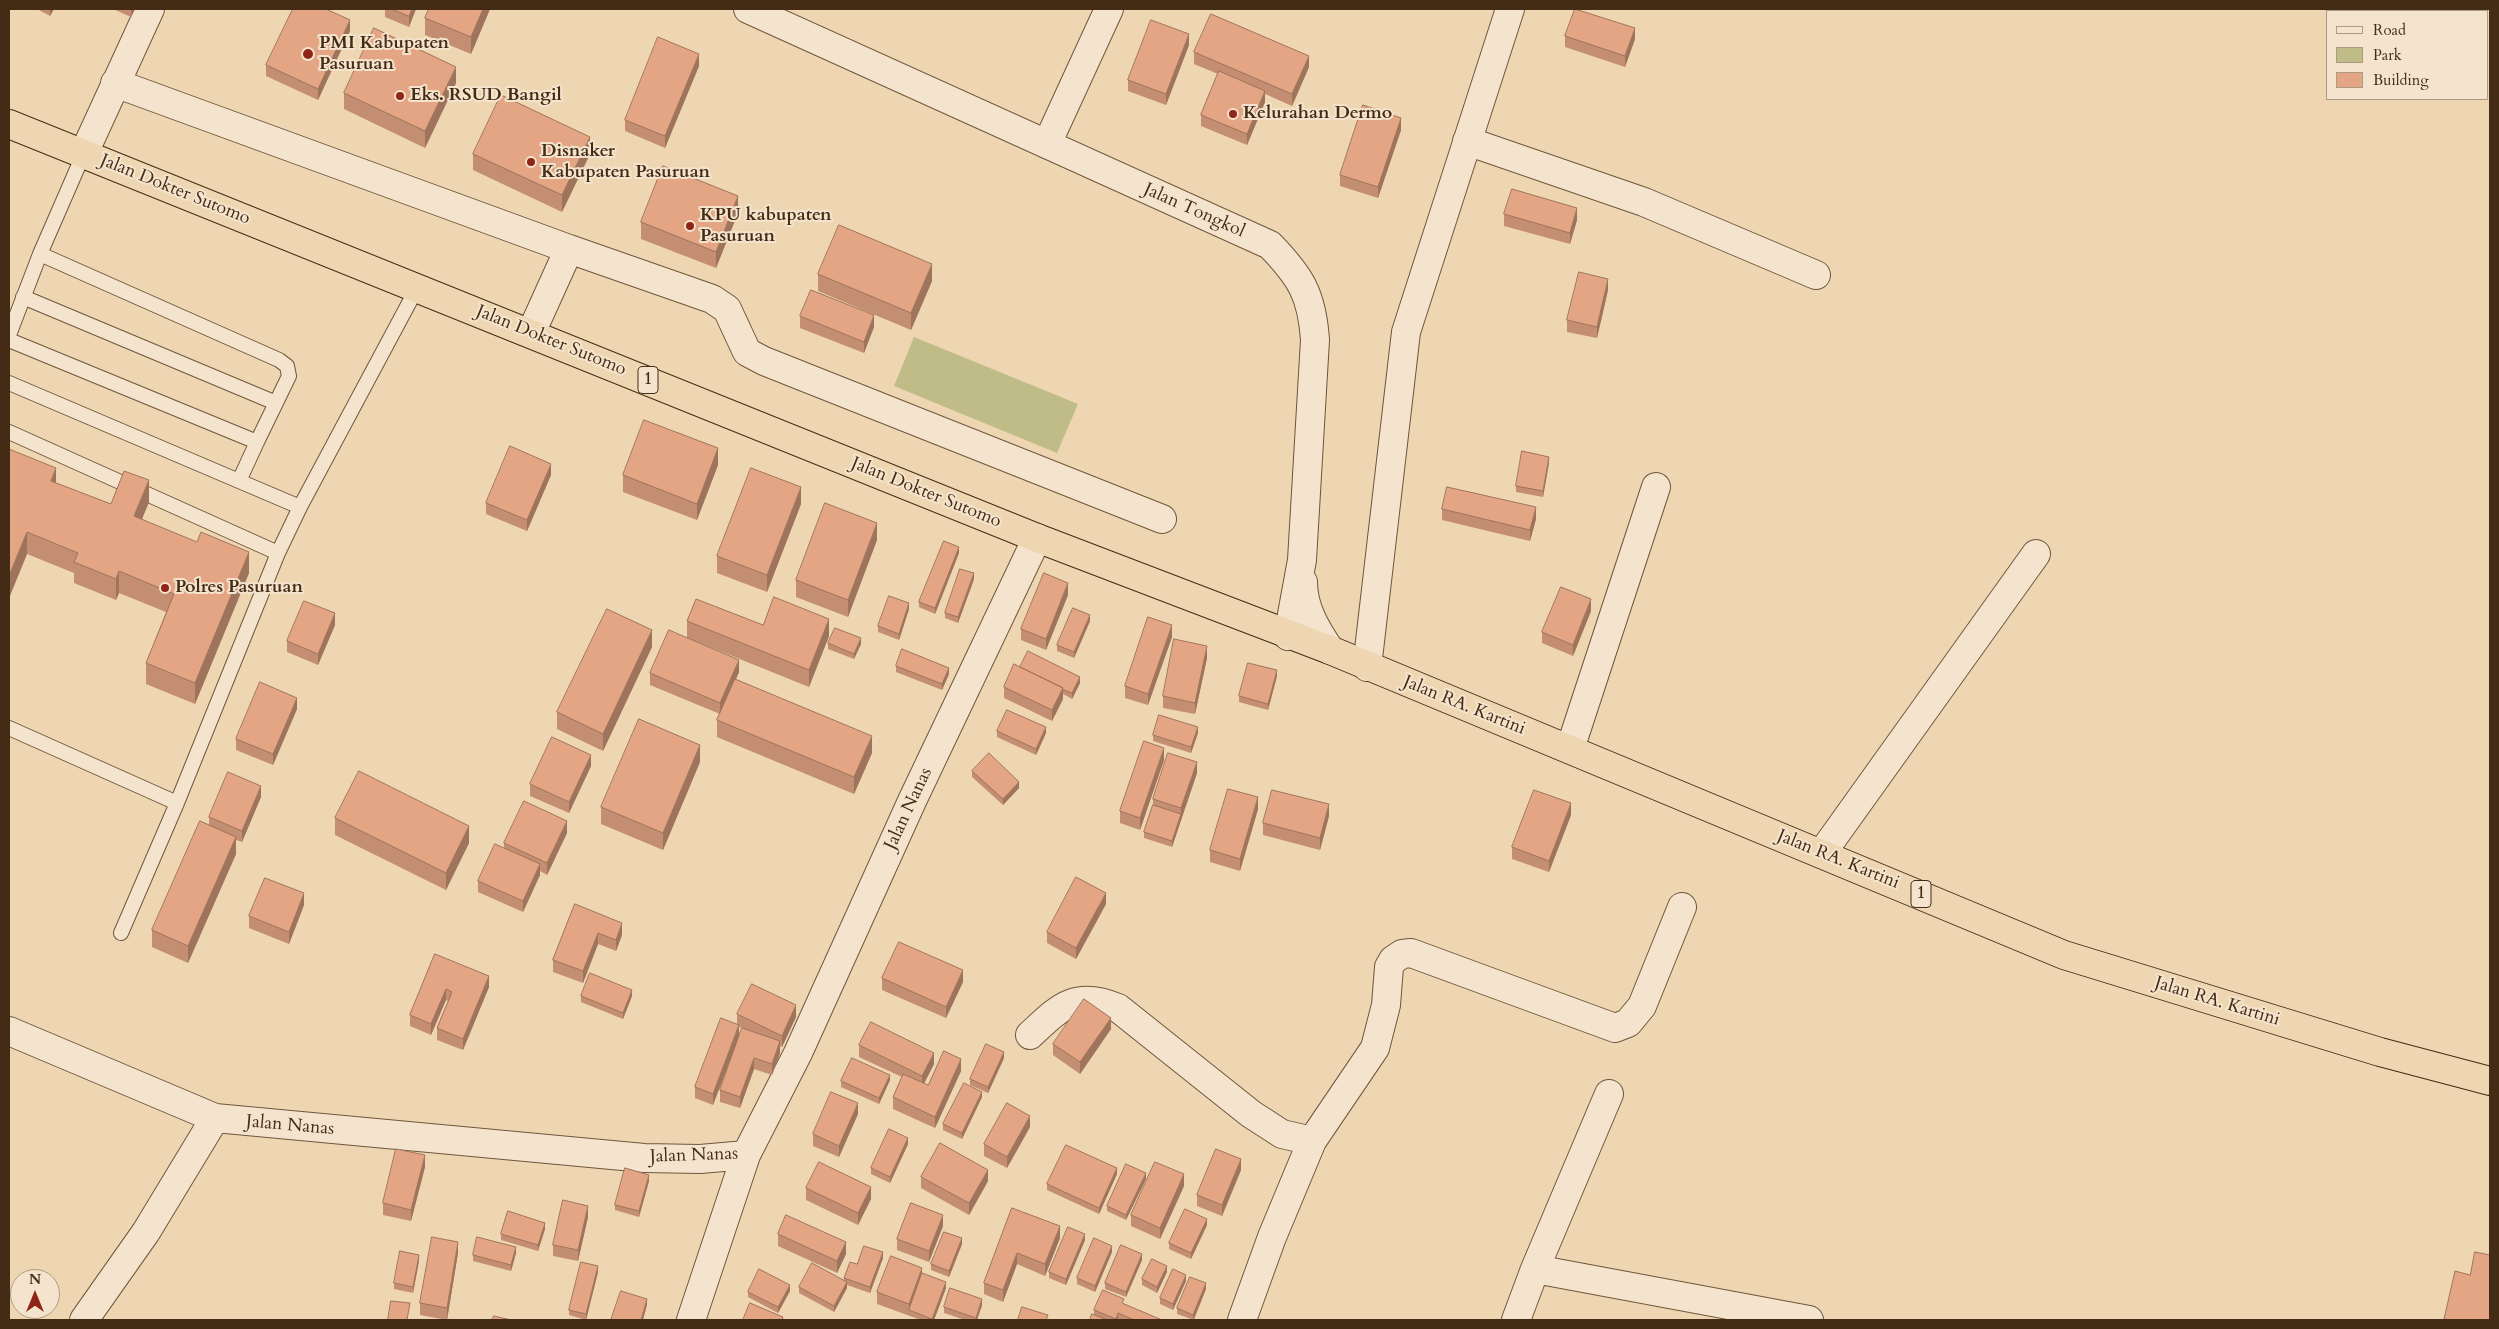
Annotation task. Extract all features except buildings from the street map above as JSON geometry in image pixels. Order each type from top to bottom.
[{"type":"highway","name":"Jalan Dokter Sutomo","points":[[9,124],[1037,538],[1288,636]]},
{"type":"highway","name":"1","points":[[1288,636],[1346,658]]},
{"type":"highway","name":"Jalan RA. Kartini","points":[[1346,658],[1822,853],[2064,955],[2380,1052],[2490,1081]]},
{"type":"street","points":[[84,153],[150,9]]},
{"type":"street","name":"Jalan Tongkol","points":[[748,9],[1270,245],[1294,269],[1306,291],[1311,310],[1314,340],[1302,560],[1288,636]]},
{"type":"street","points":[[1047,144],[1109,9]]},
{"type":"street","points":[[1346,658],[1406,332],[1510,9]]},
{"type":"street","points":[[116,83],[569,249],[712,299],[727,309],[747,352],[764,361],[1162,519]]},
{"type":"street","points":[[1467,141],[1644,202],[1816,275]]},
{"type":"street","points":[[531,333],[569,249]]},
{"type":"street","points":[[1570,750],[1656,488]]},
{"type":"street","name":"Jalan Nanas","points":[[9,1031],[216,1118],[644,1158],[700,1159],[746,1155],[794,1061],[912,801],[1037,538]]},
{"type":"street","points":[[1822,853],[2036,554]]},
{"type":"street","points":[[1302,560],[1303,591],[1312,623],[1346,658]]},
{"type":"street","points":[[1242,1320],[1272,1237],[1312,1141],[1375,1048],[1386,1005],[1389,967],[1393,960],[1402,954],[1411,953],[1614,1028],[1628,1023],[1642,1006],[1682,907]]},
{"type":"street","points":[[1030,1035],[1060,1008],[1080,1001],[1101,1001],[1118,1008],[1251,1114],[1282,1134],[1312,1141]]},
{"type":"street","points":[[1516,1320],[1535,1269],[1609,1094]]},
{"type":"street","points":[[84,1320],[146,1232],[216,1118]]},
{"type":"street","points":[[691,1320],[746,1155]]},
{"type":"street","points":[[1535,1269],[1809,1320]]},
{"type":"lane","points":[[9,335],[40,254],[84,153]]},
{"type":"lane","points":[[40,254],[279,360],[288,366],[288,376],[239,481]]},
{"type":"lane","points":[[121,934],[278,553],[300,507],[417,288]]},
{"type":"lane","points":[[23,297],[276,403]]},
{"type":"lane","points":[[9,340],[257,442]]},
{"type":"lane","points":[[9,383],[300,507]]},
{"type":"lane","points":[[9,432],[278,553]]},
{"type":"lane","points":[[9,728],[177,802]]},
{"type":"green space","points":[[914,337],[1078,404],[1057,453],[894,386]]},
{"type":"place","name":"PMI Kabupaten Pasuruan","points":[[308,54]]},
{"type":"place","name":"Eks. RSUD Bangil","points":[[400,96]]},
{"type":"place","name":"Kelurahan Dermo","points":[[1233,114]]},
{"type":"place","name":"Disnaker Kabupaten Pasuruan","points":[[531,162]]},
{"type":"place","name":"KPU kabupaten Pasuruan","points":[[690,226]]},
{"type":"place","name":"Polres Pasuruan","points":[[165,588]]}]
